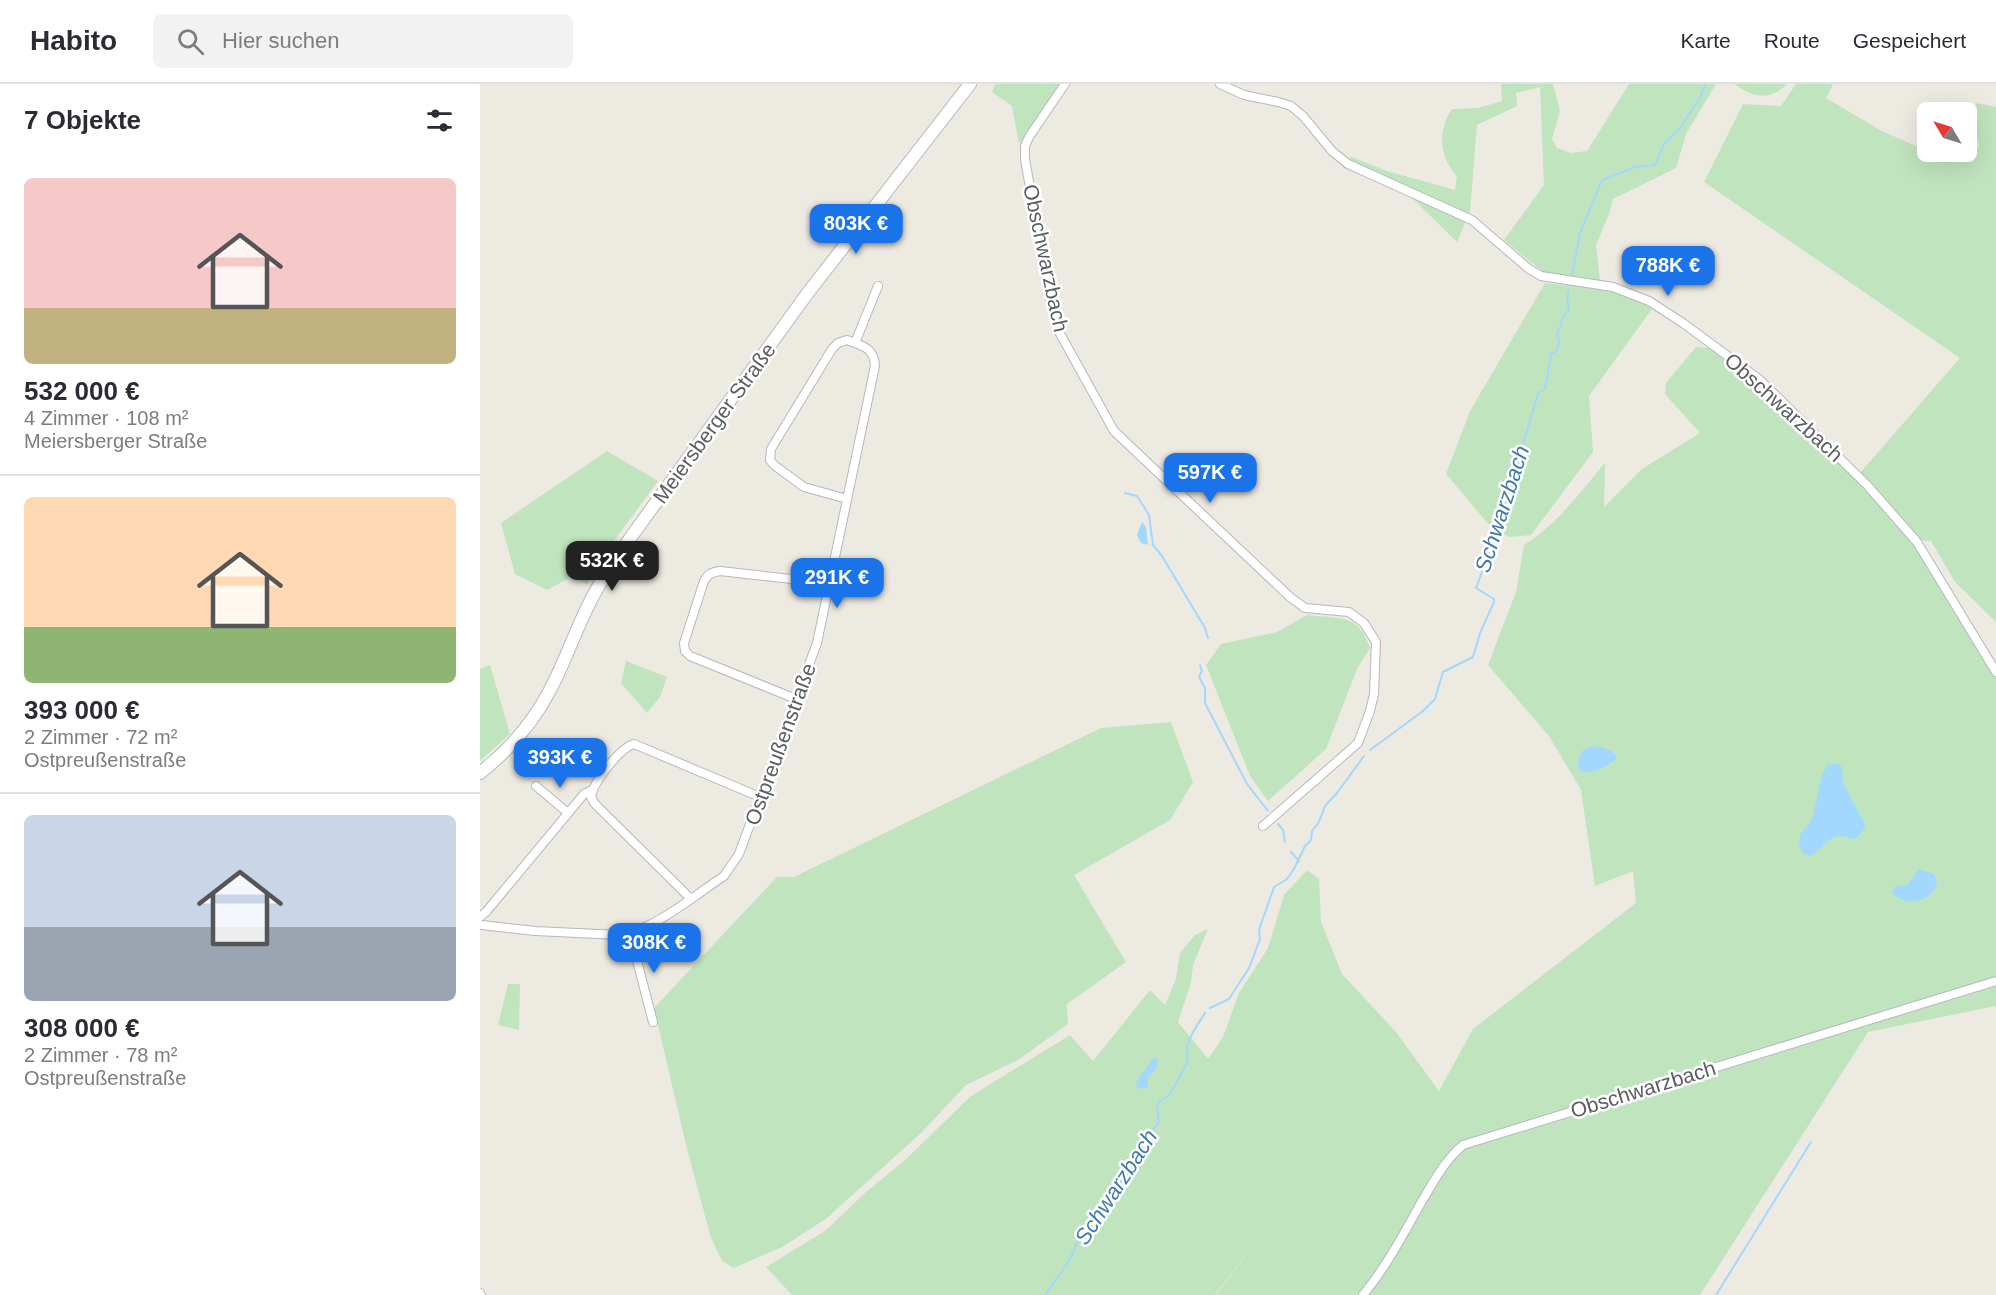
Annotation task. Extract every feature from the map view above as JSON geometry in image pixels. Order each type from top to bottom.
[{"type":"main road","name":"Meiersberger Straße","points":[[480,773],[502,755],[537,713],[557,677],[595,593],[631,537],[794,312],[970,84]]},
{"type":"street","name":"Obschwarzbach","points":[[1065,84],[1029,137],[1025,146],[1025,159],[1048,291],[1058,330],[1105,416],[1114,431],[1290,597],[1305,608],[1349,612],[1364,623],[1376,642],[1374,694],[1358,743],[1263,826]]},
{"type":"street","name":"Obschwarzbach","points":[[1220,84],[1244,95],[1291,106],[1303,116],[1332,151],[1348,164],[1472,220],[1529,269],[1541,276],[1613,287],[1631,293],[1667,311],[1725,353],[1793,410],[1891,511],[1917,542],[1996,672]]},
{"type":"street","points":[[846,499],[804,487],[774,465],[770,460],[771,449],[832,349],[838,343],[847,340],[855,343],[878,286]]},
{"type":"street","name":"Ostpreußenstraße","points":[[760,797],[634,744],[625,748],[592,790],[584,794],[568,813],[480,922],[535,931],[630,934],[648,926],[724,876],[733,866],[740,854],[817,643],[875,366],[875,356],[869,349],[855,343]]},
{"type":"street","points":[[796,699],[690,656],[685,651],[684,643],[704,581],[713,572],[828,583]]},
{"type":"street","points":[[536,786],[568,813]]},
{"type":"street","points":[[592,790],[591,796],[595,804],[690,898]]},
{"type":"street","points":[[630,934],[653,1022]]},
{"type":"street","name":"Obschwarzbach","points":[[1363,1295],[1384,1266],[1433,1182],[1452,1154],[1463,1145],[1996,981]]},
{"type":"green space","points":[[995,84],[1061,84],[1019,144],[1012,106],[992,92]]},
{"type":"green space","points":[[1501,84],[1553,84],[1560,111],[1552,139],[1557,148],[1571,153],[1587,151],[1629,84],[1716,84],[1686,134],[1676,168],[1613,199],[1596,245],[1600,280],[1543,272],[1504,240],[1544,185],[1540,87],[1516,93],[1517,106],[1477,125],[1470,211],[1457,242],[1409,195],[1343,168],[1351,157],[1387,171],[1455,190],[1457,176],[1447,161],[1442,144],[1447,117],[1452,109],[1478,108],[1502,101]]},
{"type":"green space","points":[[1734,84],[1787,84],[1774,93],[1760,96],[1747,92]]},
{"type":"green space","points":[[1796,84],[1833,84],[1826,98],[1882,131],[1917,146],[1917,162],[1977,162],[1979,146],[1977,103],[1996,107],[1996,622],[1955,582],[1931,541],[1920,540],[1859,474],[1960,358],[1704,182],[1743,104],[1781,106]]},
{"type":"green space","points":[[1545,283],[1612,290],[1652,309],[1589,396],[1593,452],[1531,535],[1509,537],[1491,527],[1446,474],[1470,411]]},
{"type":"green space","points":[[1696,347],[1710,348],[1760,383],[1865,486],[1914,545],[1996,678],[1996,1006],[1868,1032],[1700,1295],[1216,1295],[1264,1231],[1215,1295],[792,1295],[766,1267],[825,1231],[866,1192],[904,1161],[971,1096],[1070,1035],[1093,1061],[1150,990],[1165,1005],[1176,979],[1180,953],[1195,935],[1208,929],[1193,965],[1191,983],[1178,1022],[1208,1059],[1223,1037],[1239,993],[1268,948],[1284,895],[1307,870],[1319,879],[1321,922],[1342,974],[1396,1032],[1439,1091],[1473,1029],[1636,903],[1633,871],[1595,886],[1581,790],[1549,736],[1488,665],[1516,592],[1524,545],[1558,518],[1605,463],[1604,507],[1642,469],[1700,433],[1665,394],[1666,383]]},
{"type":"green space","points":[[607,451],[658,481],[611,545],[587,584],[571,577],[547,590],[515,574],[501,523]]},
{"type":"green space","points":[[1307,615],[1338,618],[1354,623],[1360,629],[1370,648],[1357,669],[1326,749],[1268,801],[1250,776],[1206,665],[1221,644],[1277,632]]},
{"type":"green space","points":[[626,661],[667,677],[660,697],[647,713],[621,683]]},
{"type":"green space","points":[[490,665],[510,734],[480,761],[480,669]]},
{"type":"green space","points":[[1171,722],[1193,782],[1170,820],[1074,875],[1126,962],[1067,1004],[1068,1024],[1018,1060],[966,1085],[921,1133],[827,1218],[784,1246],[734,1268],[722,1261],[711,1238],[687,1149],[654,1008],[777,877],[794,877],[1101,728]]},
{"type":"green space","points":[[508,984],[520,984],[519,1030],[498,1025]]},
{"type":"water","points":[[1142,522],[1146,527],[1148,545],[1141,543],[1137,535]]},
{"type":"water","points":[[1593,746],[1610,750],[1617,758],[1596,771],[1582,771],[1578,761],[1582,751]]},
{"type":"water","points":[[1828,764],[1838,764],[1842,767],[1843,783],[1865,828],[1856,839],[1835,837],[1810,856],[1802,853],[1799,843],[1800,835],[1812,819],[1822,775]]},
{"type":"water","points":[[1919,869],[1934,874],[1937,883],[1930,895],[1918,901],[1911,901],[1892,893],[1894,887],[1908,884]]},
{"type":"water","points":[[1154,1057],[1159,1060],[1155,1071],[1148,1077],[1148,1087],[1142,1089],[1137,1087],[1136,1082]]},
{"type":"waterway","name":"Schwarzbach","points":[[1572,275],[1580,233],[1602,180],[1635,167],[1655,165],[1664,144],[1679,129],[1700,98],[1705,84]]},
{"type":"waterway","name":"Schwarzbach","points":[[1370,750],[1423,711],[1435,699],[1443,672],[1473,657],[1480,633],[1494,602],[1494,599],[1476,588],[1502,518],[1538,393],[1545,389],[1551,354],[1556,351],[1559,343],[1557,332],[1563,316],[1569,310],[1567,297],[1569,290]]},
{"type":"waterway","points":[[1125,493],[1137,496],[1149,515],[1153,545],[1205,628],[1208,638]]},
{"type":"waterway","points":[[1200,665],[1202,671],[1199,677],[1205,688],[1205,703],[1247,784],[1268,811]]},
{"type":"waterway","name":"Schwarzbach","points":[[1210,1008],[1229,999],[1249,968],[1260,939],[1259,930],[1274,887],[1287,879],[1294,869],[1305,846],[1311,840],[1312,831],[1319,822],[1325,806],[1364,756]]},
{"type":"waterway","points":[[1278,824],[1283,830],[1285,842]]},
{"type":"waterway","points":[[1291,852],[1299,861]]},
{"type":"waterway","name":"Schwarzbach","points":[[1045,1295],[1069,1261],[1082,1232],[1114,1191],[1141,1143],[1159,1122],[1157,1107],[1159,1102],[1169,1095],[1188,1062],[1189,1042],[1205,1013]]},
{"type":"waterway","points":[[1716,1295],[1811,1142]]}]
